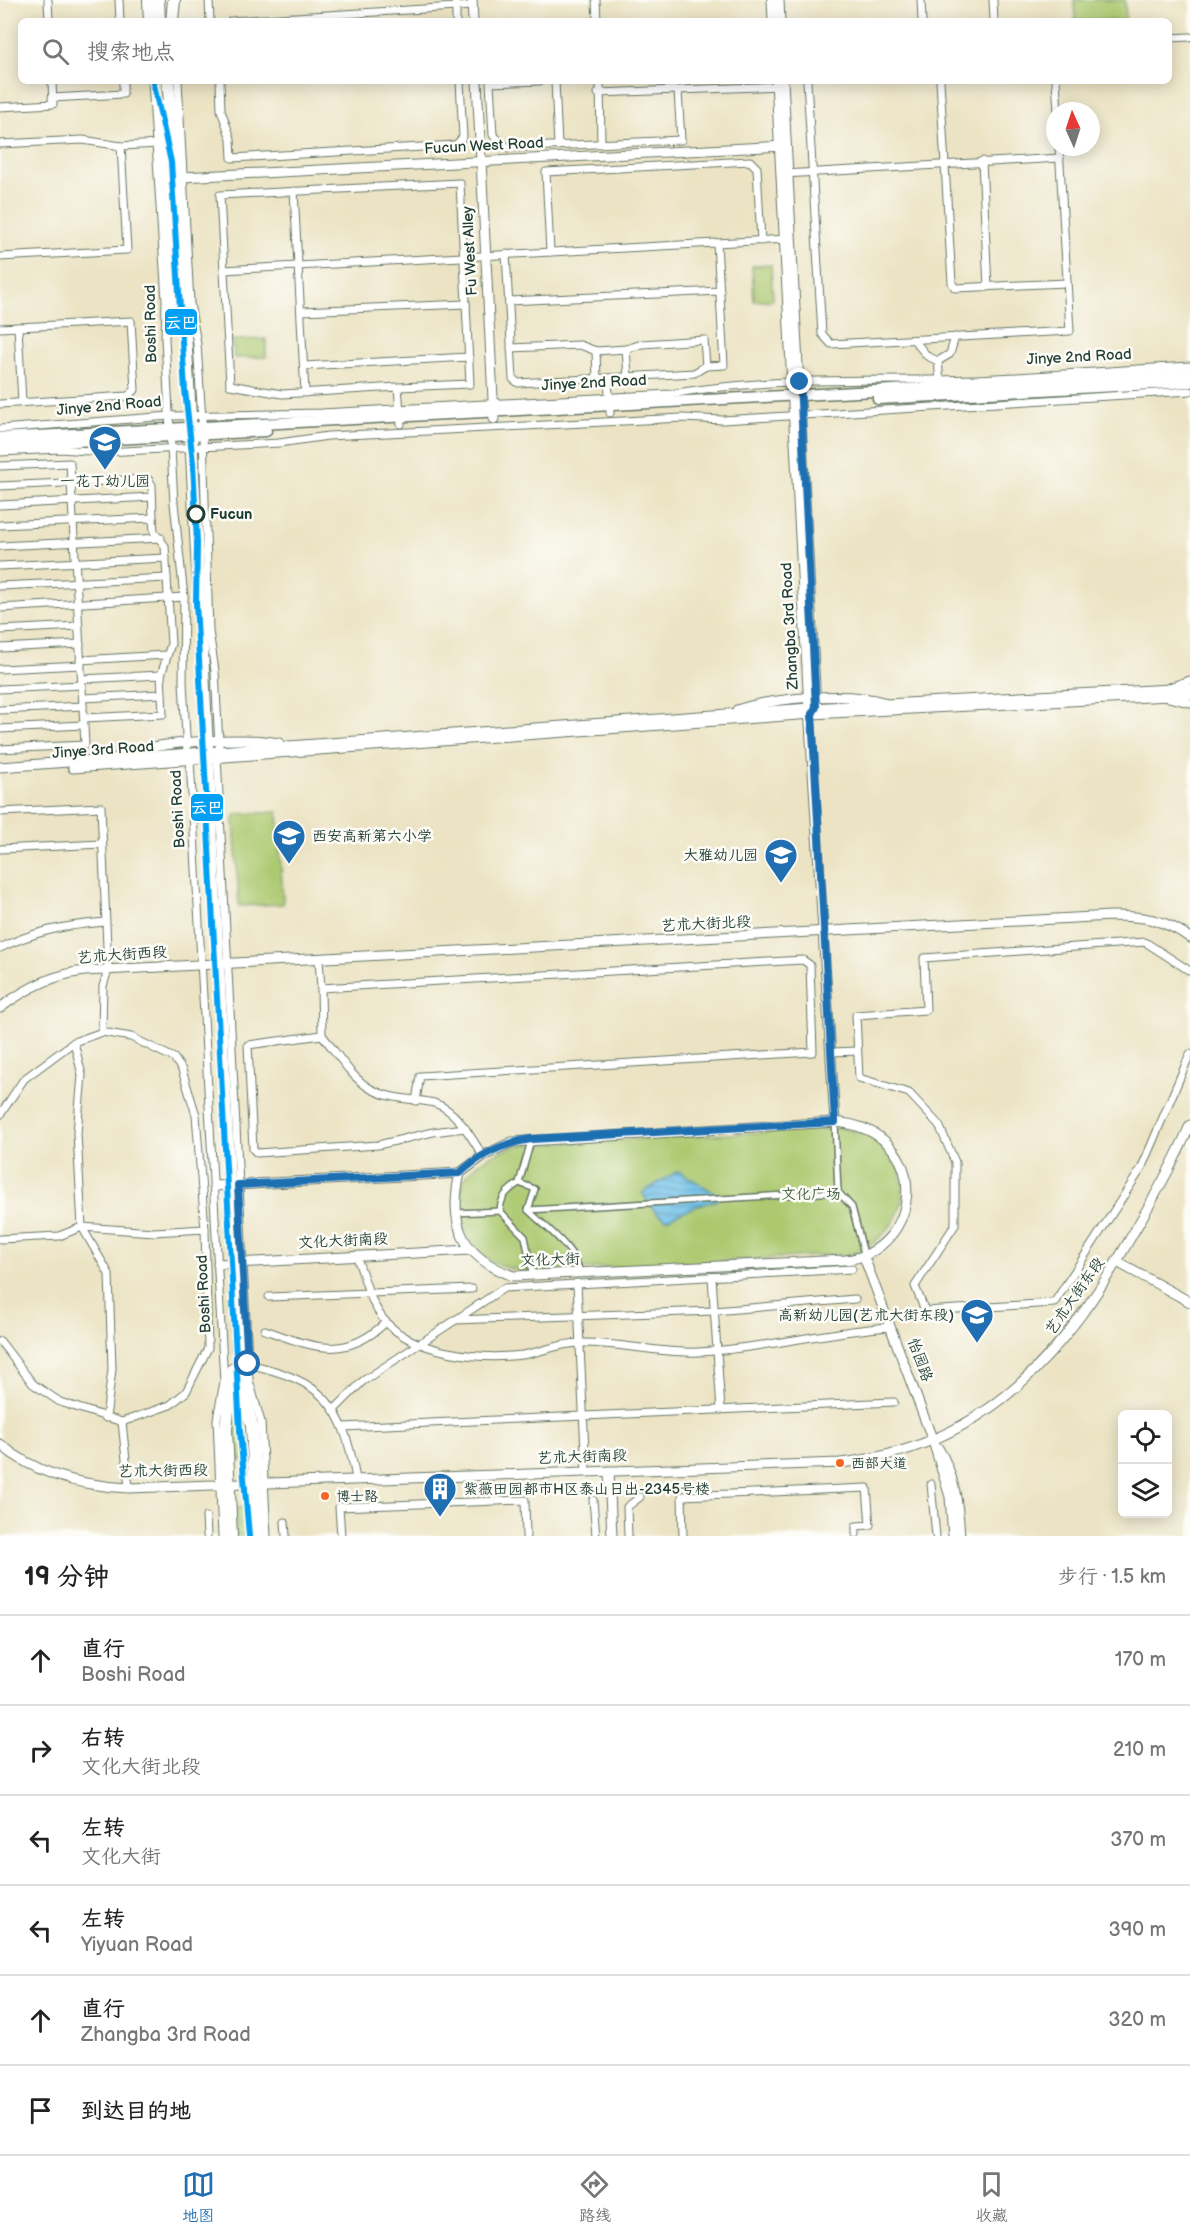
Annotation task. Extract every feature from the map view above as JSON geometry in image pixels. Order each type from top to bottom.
[{"type":"main road","points":[[149,0],[150,18]]},
{"type":"main road","points":[[158,0],[159,18]]},
{"type":"main road","points":[[166,0],[166,18]]},
{"type":"main road","points":[[172,18],[174,0]]},
{"type":"main road","name":"Boshi Road","points":[[160,84],[160,144],[187,432]]},
{"type":"main road","name":"Boshi Road","points":[[168,84],[174,144],[230,1263],[239,1375],[252,1426],[260,1483],[258,1536]]},
{"type":"main road","name":"Jinye 2nd Road","points":[[0,445],[400,416],[609,405],[797,399],[940,388],[1190,374]]},
{"type":"main road","name":"Jinye 2nd Road","points":[[940,388],[1190,382]]},
{"type":"main road","name":"Jinye 2nd Road","points":[[0,438],[187,432]]},
{"type":"main road","name":"Boshi Road","points":[[230,1263],[232,1371],[226,1430],[224,1484],[231,1536]]},
{"type":"street","points":[[48,0],[49,18]]},
{"type":"street","points":[[119,0],[120,18]]},
{"type":"street","points":[[209,0],[210,18]]},
{"type":"street","points":[[596,0],[597,18]]},
{"type":"street","points":[[772,0],[773,18]]},
{"type":"street","points":[[779,0],[780,18]]},
{"type":"street","points":[[921,0],[922,18]]},
{"type":"street","points":[[993,0],[994,18]]},
{"type":"street","points":[[455,3],[456,18]]},
{"type":"street","points":[[268,18],[472,3],[474,18]]},
{"type":"street","points":[[1172,38],[1190,37]]},
{"type":"street","points":[[0,107],[53,104],[52,84]]},
{"type":"street","points":[[52,98],[123,94],[123,84]]},
{"type":"street","name":"Boshi Road","points":[[152,84],[160,144]]},
{"type":"street","name":"Boshi Road","points":[[178,84],[187,432],[183,682],[203,751]]},
{"type":"street","points":[[220,84],[221,110],[231,139],[232,158],[456,145],[463,137],[460,84]]},
{"type":"street","name":"Fu West Alley","points":[[477,84],[494,411]]},
{"type":"street","points":[[490,84],[493,135],[508,148],[681,140],[678,91]]},
{"type":"street","points":[[555,84],[558,146]]},
{"type":"street","points":[[600,84],[601,144]]},
{"type":"street","points":[[598,93],[678,91],[780,84]]},
{"type":"street","name":"Zhangba 3rd Road","points":[[780,84],[835,1122]]},
{"type":"street","points":[[785,173],[812,171],[945,164],[982,161],[1060,158],[1070,331],[831,344],[822,334],[812,171],[807,84]]},
{"type":"street","points":[[940,84],[952,283],[956,288],[1067,283]]},
{"type":"street","points":[[1056,84],[1057,102]]},
{"type":"street","points":[[0,144],[83,140],[121,146],[160,144]]},
{"type":"street","points":[[0,257],[127,250],[121,146]]},
{"type":"street","name":"Fucun West Road","points":[[182,177],[783,146]]},
{"type":"street","points":[[550,252],[546,172],[750,161],[757,168],[761,241]]},
{"type":"street","points":[[982,161],[988,287]]},
{"type":"street","points":[[460,183],[464,257],[470,384],[282,394],[230,385],[220,195],[460,183]]},
{"type":"street","points":[[294,191],[305,393]]},
{"type":"street","points":[[224,270],[788,239]]},
{"type":"street","points":[[506,254],[513,379],[518,382],[597,379],[694,373],[706,366],[724,365],[717,243]]},
{"type":"street","points":[[509,302],[720,291]]},
{"type":"street","points":[[301,311],[466,304]]},
{"type":"street","points":[[0,328],[131,321],[135,390],[128,396],[0,404]]},
{"type":"street","points":[[18,327],[22,402]]},
{"type":"street","points":[[938,361],[950,354],[955,337]]},
{"type":"street","points":[[511,348],[580,345],[596,351],[626,349],[642,344],[704,340],[706,366]]},
{"type":"street","points":[[914,340],[927,356],[938,361]]},
{"type":"street","points":[[626,349],[628,377]]},
{"type":"street","points":[[596,351],[597,379]]},
{"type":"street","points":[[304,366],[469,357]]},
{"type":"street","points":[[938,361],[940,388]]},
{"type":"street","name":"Jinye 2nd Road","points":[[609,405],[796,382],[886,378],[940,388],[1190,366]]},
{"type":"street","points":[[608,378],[609,405]]},
{"type":"street","points":[[399,387],[400,416]]},
{"type":"street","name":"Jinye 2nd Road","points":[[0,429],[187,432],[279,443],[328,436],[682,418],[723,420],[928,405],[1190,391]]},
{"type":"street","name":"Jinye 2nd Road","points":[[0,452],[187,432]]},
{"type":"street","points":[[0,466],[70,463],[85,745],[0,749]]},
{"type":"street","points":[[0,486],[148,479],[152,484],[154,532],[161,538],[166,558],[171,644],[161,675],[163,714],[0,729]]},
{"type":"street","points":[[0,505],[152,497]]},
{"type":"street","points":[[0,525],[153,518]]},
{"type":"street","points":[[0,546],[161,538]]},
{"type":"street","points":[[0,566],[166,558]]},
{"type":"street","points":[[0,586],[167,578]]},
{"type":"street","points":[[0,608],[184,597]]},
{"type":"street","points":[[0,630],[79,626]]},
{"type":"street","points":[[0,648],[80,644]]},
{"type":"street","points":[[0,669],[166,655]]},
{"type":"street","points":[[0,689],[161,675]]},
{"type":"street","points":[[1162,693],[1190,680]]},
{"type":"street","points":[[203,751],[725,714],[757,703],[888,704],[1162,693],[1190,688]]},
{"type":"street","points":[[1162,693],[1190,703]]},
{"type":"street","points":[[203,751],[812,705],[1162,693],[1190,695]]},
{"type":"street","points":[[0,710],[162,694]]},
{"type":"street","name":"Jinye 3rd Road","points":[[0,766],[203,751]]},
{"type":"street","name":"Jinye 3rd Road","points":[[0,772],[203,751]]},
{"type":"street","points":[[0,812],[101,807],[108,970],[103,986],[102,1032]]},
{"type":"street","points":[[0,849],[102,844]]},
{"type":"street","name":"艺术大街北段","points":[[214,964],[1132,916],[1161,921],[1190,938]]},
{"type":"street","points":[[0,948],[20,938],[60,926],[105,922]]},
{"type":"street","points":[[1190,971],[1145,942],[924,958],[926,1010],[856,1015],[859,1078],[909,1093],[939,1125],[955,1162],[955,1225],[915,1286],[925,1311],[1054,1303],[1141,1168],[1190,1054]]},
{"type":"street","points":[[319,959],[322,1035],[358,1079],[370,1089],[391,1098],[435,1103],[449,1111],[465,1128],[483,1156]]},
{"type":"street","points":[[321,988],[803,960],[810,965],[813,1052],[420,1076],[416,1101]]},
{"type":"street","name":"艺术大街西段","points":[[0,1008],[21,992],[61,975],[214,964]]},
{"type":"street","points":[[0,1115],[24,1079],[74,1042],[102,1032],[131,1037],[174,1058],[182,1071],[196,1115],[205,1229],[208,1348],[201,1367],[186,1392],[170,1405],[122,1422],[60,1402],[33,1383],[0,1341]]},
{"type":"street","points":[[322,1035],[248,1045],[253,1149],[257,1153],[378,1145],[433,1132],[465,1128]]},
{"type":"street","points":[[74,1042],[82,1075],[77,1133],[82,1227],[110,1274],[112,1369],[106,1418]]},
{"type":"street","points":[[832,1052],[857,1051]]},
{"type":"street","points":[[226,1185],[460,1173],[483,1156],[512,1142],[531,1139],[835,1122],[865,1128],[886,1140],[899,1157],[906,1175],[908,1195],[897,1223],[878,1246],[864,1257],[852,1207],[838,1192],[835,1122]]},
{"type":"street","name":"艺术大街东段","points":[[933,1441],[960,1427],[1025,1382],[1065,1338],[1117,1262],[1164,1179],[1190,1125]]},
{"type":"street","points":[[500,1211],[501,1200],[506,1192],[519,1183],[531,1139]]},
{"type":"street","name":"文化大街","points":[[460,1173],[455,1213],[459,1228],[470,1250],[495,1269],[513,1276],[845,1260],[864,1257]]},
{"type":"street","points":[[519,1183],[535,1189],[528,1210]]},
{"type":"street","points":[[528,1210],[838,1192]]},
{"type":"street","points":[[528,1210],[563,1244],[579,1265],[577,1285],[586,1472]]},
{"type":"street","points":[[455,1213],[500,1211],[525,1237],[533,1276]]},
{"type":"street","points":[[0,1239],[59,1236],[82,1227],[154,1232],[205,1229]]},
{"type":"street","name":"文化大街南段","points":[[230,1263],[470,1250]]},
{"type":"street","points":[[356,1255],[370,1294],[386,1322],[417,1343],[454,1354],[495,1357],[580,1343],[694,1353],[765,1347],[846,1330],[891,1327]]},
{"type":"street","name":"怡园路","points":[[864,1257],[933,1441],[950,1497],[953,1536]]},
{"type":"street","points":[[1117,1262],[1190,1302]]},
{"type":"street","name":"Boshi Road","points":[[230,1263],[249,1380],[261,1422],[260,1483],[267,1536]]},
{"type":"street","points":[[335,1409],[363,1381],[417,1343],[504,1288],[852,1269]]},
{"type":"street","points":[[712,1277],[721,1410]]},
{"type":"street","points":[[269,1297],[472,1289]]},
{"type":"street","points":[[452,1321],[579,1314],[714,1311],[855,1299]]},
{"type":"street","points":[[265,1330],[311,1347],[345,1348],[374,1333],[386,1322]]},
{"type":"street","points":[[248,1364],[275,1370],[304,1383],[335,1409],[350,1442],[356,1479]]},
{"type":"street","points":[[343,1427],[894,1402]]},
{"type":"street","points":[[122,1422],[129,1488]]},
{"type":"street","name":"怡园路","points":[[933,1441],[951,1476],[958,1504],[960,1536]]},
{"type":"street","name":"艺术大街南段","points":[[224,1484],[840,1463],[895,1453],[933,1441]]},
{"type":"street","name":"艺术大街西段","points":[[0,1444],[30,1465],[48,1473],[106,1487],[224,1484]]},
{"type":"street","points":[[609,1471],[612,1536]]},
{"type":"street","name":"Boshi Road","points":[[222,1536],[224,1484]]},
{"type":"street","points":[[931,1484],[936,1536]]},
{"type":"street","points":[[683,1536],[682,1496],[867,1488],[870,1525],[856,1526],[856,1534]]},
{"type":"street","points":[[628,1536],[627,1507],[640,1497]]},
{"type":"street","points":[[341,1536],[339,1507],[525,1500],[526,1536]]},
{"type":"street","points":[[593,1500],[596,1536]]},
{"type":"street","points":[[206,1517],[207,1536]]},
{"type":"street","points":[[285,1522],[286,1536]]},
{"type":"green space","points":[[1074,0],[1125,0],[1126,18],[1075,18]]},
{"type":"green space","points":[[771,265],[773,300],[754,301],[752,266]]},
{"type":"green space","points":[[266,339],[266,357],[234,358],[233,340]]},
{"type":"green space","points":[[278,812],[283,904],[239,906],[234,818],[237,814]]},
{"type":"green space","name":"文化广场","points":[[841,1128],[867,1135],[885,1146],[897,1163],[903,1189],[902,1202],[892,1224],[874,1242],[852,1254],[530,1272],[515,1270],[489,1259],[479,1252],[465,1230],[461,1197],[466,1177],[475,1166],[487,1158],[520,1145]]},
{"type":"green space","points":[[233,1403],[241,1403],[249,1460],[232,1461]]},
{"type":"green space","points":[[251,1507],[252,1536],[236,1536],[235,1508]]},
{"type":"water","points":[[678,1171],[720,1196],[716,1201],[666,1219],[656,1213],[642,1193]]},
{"type":"transit line","name":"云巴","points":[[154,84],[171,162],[185,390],[193,463],[197,543],[196,603],[240,1431],[249,1536]]},
{"type":"place","name":"一花丁幼儿园","points":[[105,471]]},
{"type":"place","name":"Fucun","points":[[196,514]]},
{"type":"place","name":"西安高新第六小学","points":[[289,865]]},
{"type":"place","name":"大雅幼儿园","points":[[781,884]]},
{"type":"place","name":"高新幼儿园(艺术大街东段)","points":[[977,1344]]},
{"type":"place","name":"西部大道","points":[[840,1463]]},
{"type":"place","name":"博士路","points":[[325,1496]]},
{"type":"place","name":"紫薇田园都市H区泰山日出-2345号楼","points":[[440,1518]]},
{"type":"route","points":[[248,1364],[238,1185],[460,1173],[476,1160],[502,1146],[531,1139],[835,1122],[812,714],[816,707],[800,382]]}]
